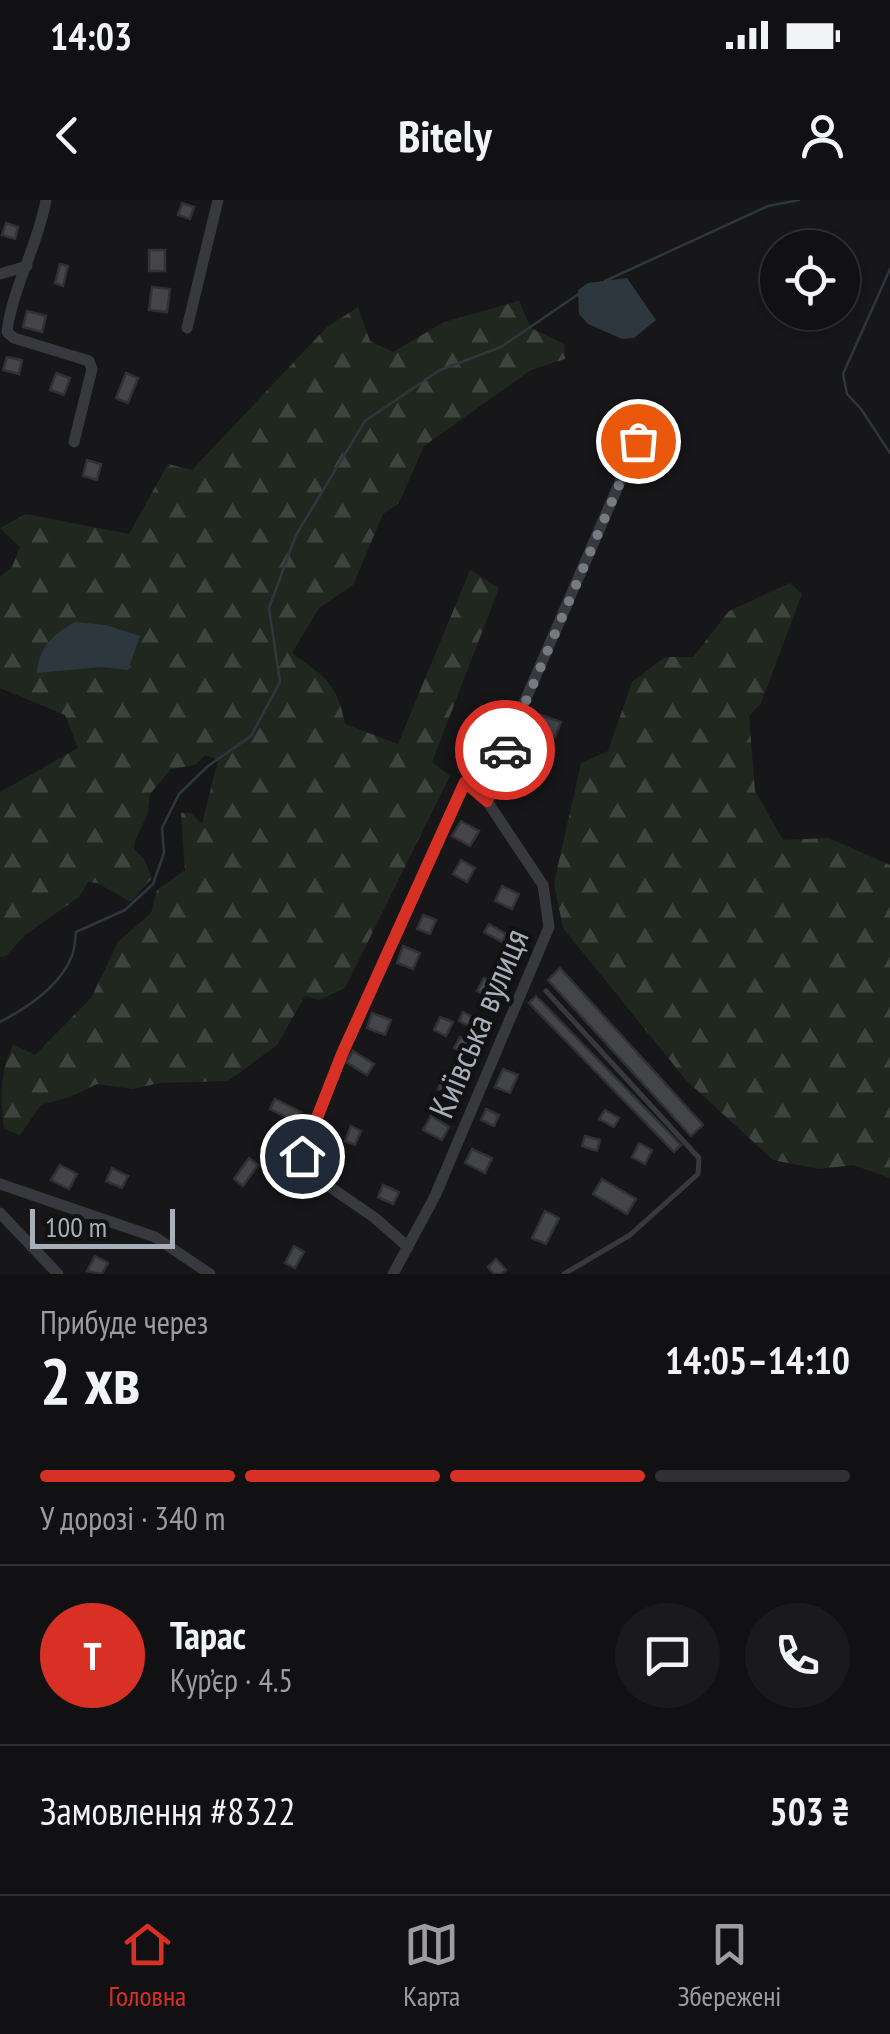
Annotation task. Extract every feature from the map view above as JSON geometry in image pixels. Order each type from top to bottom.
[{"type":"street","points":[[46,200],[9,316],[8,332],[14,338],[89,361],[92,369],[74,442]]},
{"type":"street","points":[[187,328],[218,200]]},
{"type":"street","points":[[0,274],[27,266]]},
{"type":"street","points":[[408,1247],[376,1218],[304,1169],[302,1156],[342,1054],[465,782],[487,801],[508,740],[652,408]]},
{"type":"street","name":"Київська вулиця","points":[[393,1274],[435,1196],[549,927],[543,886],[487,801]]},
{"type":"street","points":[[0,1184],[156,1237],[210,1274]]},
{"type":"street","points":[[0,1213],[58,1274]]},
{"type":"lane","points":[[546,991],[699,1158],[698,1174],[630,1234],[564,1274]]},
{"type":"green space","points":[[519,301],[531,328],[564,344],[565,359],[531,370],[424,446],[399,503],[383,514],[353,585],[319,608],[292,653],[328,682],[345,724],[398,744],[470,570],[499,588],[432,762],[450,776],[345,988],[319,1000],[305,996],[277,1045],[228,1081],[160,1083],[132,1089],[97,1084],[41,1105],[20,1135],[4,1129],[2,1085],[13,1044],[35,1055],[91,998],[118,942],[151,913],[157,890],[185,870],[181,813],[191,813],[202,824],[218,760],[205,755],[195,765],[171,769],[150,794],[148,813],[134,849],[144,859],[152,878],[131,902],[88,882],[79,897],[0,957],[0,792],[78,748],[65,715],[0,688],[0,577],[12,567],[20,547],[0,528],[26,514],[129,534],[168,464],[192,470],[327,327],[358,307],[370,341],[393,352],[444,322]]},
{"type":"green space","points":[[790,583],[802,594],[761,703],[749,716],[755,791],[783,840],[829,838],[890,865],[890,1178],[853,1165],[819,1169],[773,1160],[686,1080],[563,928],[554,883],[581,763],[608,751],[632,682],[665,657],[693,657],[729,611]]},
{"type":"shaded area","points":[[627,278],[656,320],[634,338],[622,339],[588,324],[579,314],[578,290],[588,283]]},
{"type":"shaded area","points":[[75,622],[106,625],[140,636],[128,670],[101,667],[37,673],[48,642]]},
{"type":"building","points":[[182,203],[194,207],[190,219],[178,215]]},
{"type":"building","points":[[6,223],[18,227],[15,239],[2,235]]},
{"type":"building","points":[[149,250],[165,250],[165,271],[149,271]]},
{"type":"building","points":[[60,264],[68,266],[63,286],[55,283]]},
{"type":"building","points":[[152,287],[170,289],[167,312],[149,310]]},
{"type":"building","points":[[27,311],[46,316],[42,332],[23,327]]},
{"type":"building","points":[[7,357],[22,360],[19,374],[3,370]]},
{"type":"building","points":[[56,373],[70,378],[64,395],[50,390]]},
{"type":"building","points":[[126,373],[138,378],[128,403],[116,398]]},
{"type":"building","points":[[87,460],[101,464],[97,480],[83,476]]},
{"type":"building","points":[[538,714],[561,722],[555,737],[533,729]]},
{"type":"building","points":[[522,753],[537,760],[531,774],[516,768]]},
{"type":"building","points":[[461,821],[479,831],[470,846],[452,836]]},
{"type":"building","points":[[461,860],[475,868],[467,882],[453,874]]},
{"type":"building","points":[[502,886],[519,894],[512,909],[495,901]]},
{"type":"building","points":[[423,915],[436,920],[430,934],[417,929]]},
{"type":"building","points":[[489,924],[506,934],[502,942],[484,932]]},
{"type":"building","points":[[403,946],[420,953],[413,969],[397,963]]},
{"type":"building","points":[[560,968],[703,1125],[691,1136],[548,980]]},
{"type":"building","points":[[484,978],[498,985],[491,998],[477,991]]},
{"type":"building","points":[[536,996],[681,1145],[674,1152],[529,1003]]},
{"type":"building","points":[[463,1012],[487,1024],[483,1033],[459,1021]]},
{"type":"building","points":[[372,1013],[391,1020],[385,1035],[367,1028]]},
{"type":"building","points":[[440,1017],[453,1022],[446,1036],[434,1030]]},
{"type":"building","points":[[460,1037],[478,1046],[472,1058],[454,1048]]},
{"type":"building","points":[[353,1051],[374,1064],[367,1075],[346,1062]]},
{"type":"building","points":[[503,1069],[518,1075],[510,1093],[495,1087]]},
{"type":"building","points":[[442,1080],[459,1089],[454,1098],[438,1089]]},
{"type":"building","points":[[275,1099],[301,1112],[296,1122],[270,1109]]},
{"type":"building","points":[[486,1109],[499,1115],[494,1126],[481,1120]]},
{"type":"building","points":[[605,1110],[619,1118],[614,1127],[599,1119]]},
{"type":"building","points":[[431,1116],[449,1127],[442,1140],[423,1130]]},
{"type":"building","points":[[351,1126],[361,1131],[355,1145],[345,1141]]},
{"type":"building","points":[[585,1136],[600,1140],[597,1151],[582,1146]]},
{"type":"building","points":[[639,1143],[652,1150],[645,1164],[632,1157]]},
{"type":"building","points":[[472,1149],[492,1158],[485,1173],[465,1163]]},
{"type":"building","points":[[315,1151],[325,1155],[320,1168],[310,1164]]},
{"type":"building","points":[[249,1158],[258,1165],[243,1186],[234,1179]]},
{"type":"building","points":[[60,1165],[77,1174],[69,1189],[51,1180]]},
{"type":"building","points":[[112,1168],[128,1176],[122,1188],[106,1181]]},
{"type":"building","points":[[602,1179],[636,1199],[627,1214],[593,1194]]},
{"type":"building","points":[[383,1185],[399,1192],[393,1204],[378,1197]]},
{"type":"building","points":[[545,1211],[559,1218],[546,1244],[532,1238]]},
{"type":"building","points":[[294,1246],[304,1252],[295,1268],[285,1263]]},
{"type":"building","points":[[95,1256],[108,1263],[102,1274],[87,1271]]},
{"type":"building","points":[[496,1259],[506,1270],[501,1274],[494,1274],[488,1267]]},
{"type":"waterway","points":[[605,281],[768,206],[799,200]]},
{"type":"waterway","points":[[890,269],[843,374],[847,394],[890,453]]},
{"type":"waterway","points":[[0,1022],[31,1003],[59,977],[72,956],[76,932],[125,910],[153,884],[164,853],[162,828],[179,794],[208,766],[251,736],[280,682],[269,608],[296,535],[365,421],[440,370],[501,347],[580,293]]},
{"type":"way so far","points":[[505,750],[638,441]]},
{"type":"route","points":[[302,1156],[342,1054],[465,782],[487,801],[505,750]]}]
